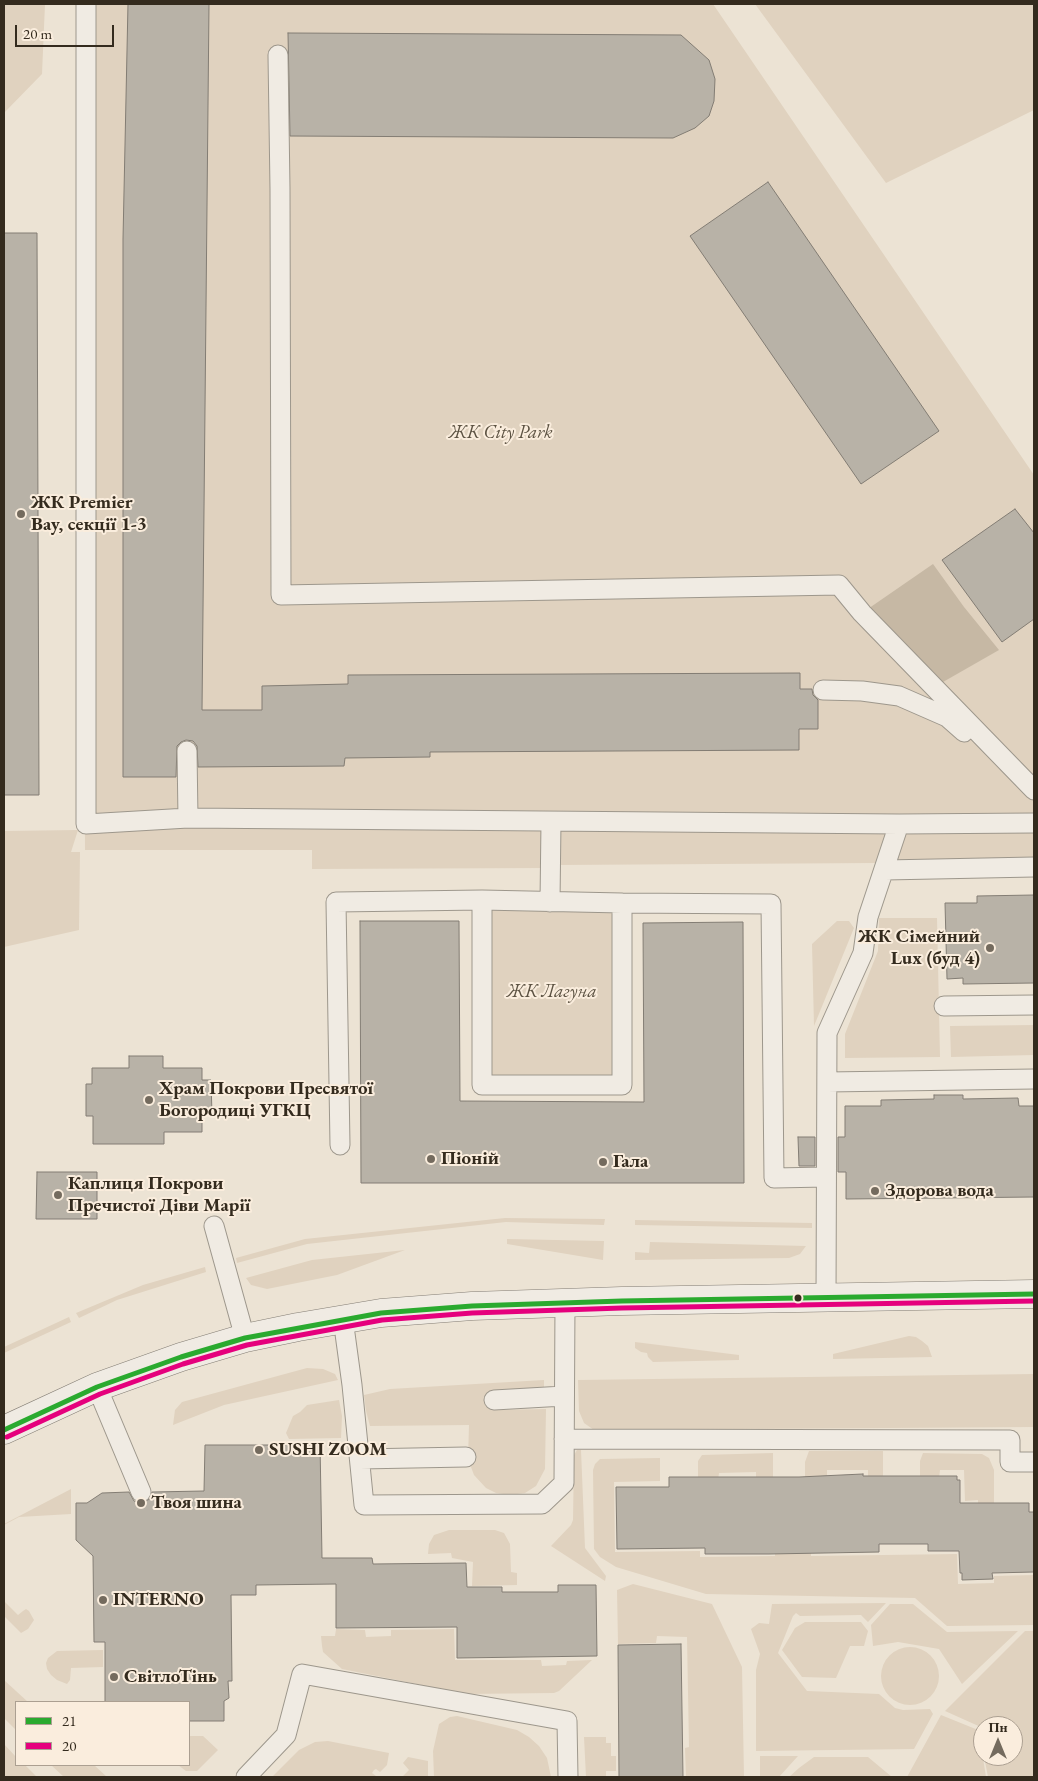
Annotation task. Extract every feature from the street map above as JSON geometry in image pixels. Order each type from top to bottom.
[{"type":"main road","points":[[4,1430],[97,1386],[181,1357],[245,1338],[381,1313],[565,1303],[1034,1294]]},
{"type":"lane","points":[[86,4],[86,824],[188,818],[551,822],[1034,823]]},
{"type":"lane","points":[[278,55],[281,595],[839,585],[862,613],[1034,790]]},
{"type":"lane","points":[[823,690],[862,691],[899,696],[947,717],[1034,795]]},
{"type":"lane","points":[[187,751],[188,818]]},
{"type":"lane","points":[[550,902],[551,822]]},
{"type":"lane","points":[[826,1297],[827,1033],[863,953],[868,917],[899,824]]},
{"type":"lane","points":[[885,870],[1034,867]]},
{"type":"lane","points":[[482,900],[482,1085],[622,1085],[622,903]]},
{"type":"lane","points":[[340,1145],[336,902],[482,900],[771,904],[774,1178],[826,1177]]},
{"type":"lane","points":[[944,1006],[1034,1004]]},
{"type":"lane","points":[[827,1082],[1034,1079]]},
{"type":"lane","points":[[214,1226],[245,1338]]},
{"type":"lane","points":[[344,1319],[364,1505],[542,1504],[564,1483],[565,1303]]},
{"type":"lane","points":[[97,1386],[141,1492]]},
{"type":"lane","points":[[494,1400],[564,1396]]},
{"type":"lane","points":[[564,1439],[1010,1440],[1010,1462],[1034,1462]]},
{"type":"lane","points":[[360,1459],[466,1457]]},
{"type":"lane","points":[[246,1777],[286,1736],[302,1674],[568,1721],[568,1777]]},
{"type":"green space","points":[[4,4],[45,4],[42,74],[4,113]]},
{"type":"green space","name":"ЖК City Park","points":[[83,4],[713,4],[1034,475],[1034,862],[557,865],[545,868],[312,869],[312,850],[85,850]]},
{"type":"green space","points":[[755,4],[1034,4],[1034,110],[886,183]]},
{"type":"green space","points":[[78,830],[71,852],[80,852],[79,930],[4,947],[4,831]]},
{"type":"green space","name":"ЖК Лагуна","points":[[489,909],[614,909],[614,1077],[489,1076]]},
{"type":"green space","points":[[879,918],[937,918],[940,1057],[845,1058],[845,1034],[878,951]]},
{"type":"green space","points":[[837,921],[849,921],[854,928],[814,1026],[812,944]]},
{"type":"green space","points":[[1034,1025],[1034,1055],[951,1057],[950,1026]]},
{"type":"green space","points":[[505,1218],[605,1219],[604,1225],[506,1222],[307,1244],[237,1263],[236,1258],[305,1239]]},
{"type":"green space","points":[[635,1220],[812,1223],[812,1228],[635,1225]]},
{"type":"green space","points":[[507,1239],[604,1241],[603,1260],[507,1244]]},
{"type":"green space","points":[[650,1242],[806,1246],[800,1254],[789,1258],[635,1260],[635,1252],[649,1253]]},
{"type":"green space","points":[[405,1250],[337,1275],[267,1289],[251,1285],[246,1278],[312,1260]]},
{"type":"green space","points":[[205,1267],[206,1272],[117,1300],[79,1318],[76,1313],[143,1285]]},
{"type":"green space","points":[[69,1317],[71,1322],[4,1353],[4,1347]]},
{"type":"green space","points":[[909,1336],[916,1337],[928,1346],[932,1357],[833,1359],[833,1354]]},
{"type":"green space","points":[[635,1342],[739,1355],[739,1360],[653,1362],[647,1353],[635,1348]]},
{"type":"green space","points":[[307,1368],[323,1369],[335,1374],[338,1380],[224,1405],[173,1425],[175,1410],[182,1402]]},
{"type":"green space","points":[[1034,1374],[1034,1427],[594,1430],[584,1423],[579,1411],[578,1380]]},
{"type":"green space","points":[[544,1380],[544,1388],[489,1391],[490,1410],[546,1409],[545,1469],[536,1486],[525,1493],[510,1495],[496,1493],[486,1488],[474,1475],[468,1459],[469,1425],[370,1426],[366,1411],[364,1395],[390,1389]]},
{"type":"green space","points":[[339,1400],[342,1416],[341,1438],[289,1439],[286,1433],[293,1416],[307,1405]]},
{"type":"green space","points":[[577,1450],[581,1450],[585,1548],[606,1576],[605,1581],[551,1546],[571,1525],[573,1520],[574,1455]]},
{"type":"green space","points":[[809,1451],[883,1451],[883,1480],[868,1480],[868,1470],[827,1470],[827,1482],[805,1483],[805,1462]]},
{"type":"green space","points":[[773,1453],[773,1480],[756,1480],[756,1472],[719,1473],[718,1480],[698,1480],[698,1461],[702,1455]]},
{"type":"green space","points":[[923,1453],[982,1454],[989,1458],[994,1470],[994,1506],[978,1506],[978,1500],[965,1501],[964,1470],[940,1470],[939,1478],[920,1479],[920,1461]]},
{"type":"green space","points":[[660,1458],[660,1481],[614,1482],[615,1552],[700,1551],[700,1557],[775,1556],[775,1550],[811,1550],[811,1556],[957,1554],[958,1584],[994,1583],[994,1576],[1034,1575],[1034,1625],[947,1626],[915,1598],[706,1594],[616,1567],[600,1557],[594,1549],[593,1470],[595,1464],[600,1459]]},
{"type":"green space","points":[[71,1489],[71,1514],[19,1517],[4,1525],[4,1524]]},
{"type":"green space","points":[[449,1530],[495,1530],[504,1533],[510,1544],[511,1572],[517,1573],[517,1585],[472,1586],[473,1562],[452,1558],[451,1553],[428,1554],[429,1544],[434,1535]]},
{"type":"green space","points":[[633,1584],[712,1604],[742,1667],[744,1777],[686,1777],[685,1748],[689,1747],[687,1637],[657,1636],[656,1643],[618,1644],[617,1590]]},
{"type":"green space","points":[[4,1601],[18,1615],[26,1609],[29,1611],[34,1620],[28,1629],[21,1633],[4,1616]]},
{"type":"green space","points":[[886,1603],[868,1622],[861,1615],[800,1616],[796,1613],[793,1616],[778,1653],[807,1691],[879,1694],[895,1708],[903,1710],[930,1709],[933,1714],[914,1749],[756,1751],[756,1670],[760,1654],[751,1629],[759,1623],[769,1624],[772,1604]]},
{"type":"green space","points":[[890,1604],[913,1604],[947,1632],[1018,1631],[962,1684],[939,1649],[898,1642],[873,1646],[871,1625]]},
{"type":"green space","points":[[805,1622],[861,1622],[868,1631],[864,1646],[850,1646],[836,1678],[802,1677],[782,1650],[795,1628]]},
{"type":"green space","points":[[336,1629],[365,1630],[366,1637],[391,1636],[391,1630],[454,1629],[455,1660],[541,1660],[542,1666],[566,1665],[567,1661],[592,1660],[559,1691],[554,1693],[466,1694],[342,1669],[323,1652],[322,1646],[321,1636],[335,1636]]},
{"type":"green space","points":[[1025,1631],[1034,1631],[1034,1777],[988,1777],[986,1766],[1023,1766],[1023,1716],[973,1716],[973,1724],[945,1711]]},
{"type":"green space","points":[[904,1647],[916,1647],[931,1655],[939,1670],[939,1682],[931,1697],[916,1705],[904,1705],[889,1697],[881,1682],[881,1670],[889,1655]]},
{"type":"green space","points":[[103,1650],[103,1667],[71,1668],[70,1680],[67,1684],[57,1680],[47,1669],[46,1663],[48,1658],[57,1651]]},
{"type":"green space","points":[[4,1680],[27,1701],[15,1701],[15,1729],[4,1718]]},
{"type":"green space","points":[[941,1715],[973,1728],[973,1766],[984,1766],[986,1777],[907,1777]]},
{"type":"green space","points":[[457,1716],[517,1730],[529,1737],[539,1746],[547,1758],[551,1777],[434,1777],[433,1751],[439,1724],[450,1717]]},
{"type":"green space","points":[[190,1736],[203,1736],[218,1750],[197,1771],[186,1771],[179,1766],[190,1766]]},
{"type":"green space","points":[[584,1737],[606,1737],[606,1743],[611,1743],[611,1756],[616,1756],[616,1771],[606,1771],[606,1777],[586,1777]]},
{"type":"green space","points":[[328,1741],[389,1753],[387,1765],[380,1772],[376,1769],[374,1770],[372,1773],[375,1777],[272,1777],[299,1750],[315,1742]]},
{"type":"green space","points":[[4,1744],[15,1756],[15,1766],[26,1766],[37,1777],[6,1777],[4,1775]]},
{"type":"green space","points":[[760,1756],[798,1756],[779,1777],[760,1777]]},
{"type":"green space","points":[[408,1757],[428,1761],[428,1777],[402,1777],[409,1770],[403,1763]]},
{"type":"green space","points":[[814,1757],[868,1757],[892,1777],[789,1777]]},
{"type":"green space","points":[[52,1766],[95,1766],[107,1777],[64,1777]]},
{"type":"shaded area","points":[[933,564],[964,607],[999,650],[943,682],[862,613]]},
{"type":"building","points":[[128,4],[209,4],[202,710],[262,710],[262,686],[348,684],[348,675],[800,673],[800,689],[812,689],[813,695],[818,700],[818,729],[799,729],[799,750],[430,752],[430,757],[345,758],[344,766],[198,767],[197,746],[193,741],[186,740],[177,746],[176,777],[123,777],[123,239]]},
{"type":"building","points":[[288,33],[681,35],[709,60],[715,79],[714,101],[709,116],[695,128],[673,138],[290,136]]},
{"type":"building","points":[[768,182],[939,431],[861,484],[690,236]]},
{"type":"building","name":"ЖК Premier Bay, секції 1-3","points":[[4,233],[37,233],[39,795],[4,795]]},
{"type":"building","points":[[1015,509],[1034,533],[1034,619],[1002,642],[942,560]]},
{"type":"building","name":"ЖК Сімейний Lux (буд 4)","points":[[1034,895],[1034,983],[963,984],[963,978],[947,979],[945,903],[977,903],[977,896]]},
{"type":"building","points":[[360,921],[459,921],[460,1101],[644,1102],[643,923],[743,922],[744,1183],[361,1183]]},
{"type":"building","name":"Храм Покрови Пресвятої Богородиці УГКЦ","points":[[129,1056],[163,1056],[163,1068],[202,1068],[202,1080],[211,1080],[212,1115],[202,1115],[202,1132],[164,1132],[164,1144],[93,1144],[93,1116],[86,1116],[86,1084],[92,1084],[92,1068],[129,1068]]},
{"type":"building","points":[[934,1095],[963,1095],[963,1099],[1018,1098],[1019,1106],[1034,1106],[1034,1197],[846,1199],[846,1172],[838,1172],[838,1137],[845,1137],[845,1106],[881,1106],[881,1100],[934,1099]]},
{"type":"building","points":[[798,1137],[815,1137],[815,1166],[799,1166]]},
{"type":"building","name":"Каплиця Покрови Пречистої Діви Марії","points":[[37,1172],[97,1172],[97,1219],[36,1219]]},
{"type":"building","points":[[286,1443],[320,1443],[322,1558],[372,1558],[373,1564],[466,1563],[467,1587],[502,1587],[502,1592],[558,1592],[558,1585],[596,1585],[597,1656],[457,1658],[457,1627],[336,1628],[336,1584],[256,1585],[256,1595],[231,1595],[232,1681],[228,1681],[229,1698],[224,1701],[224,1721],[190,1721],[190,1701],[105,1701],[105,1642],[94,1642],[93,1556],[76,1540],[76,1503],[87,1503],[102,1493],[129,1492],[134,1501],[140,1503],[150,1499],[152,1492],[204,1491],[205,1445],[286,1445]]},
{"type":"building","points":[[863,1474],[863,1476],[957,1476],[957,1480],[960,1480],[960,1503],[1029,1503],[1029,1512],[1034,1512],[1034,1572],[992,1573],[993,1579],[962,1580],[959,1551],[928,1551],[928,1544],[879,1544],[879,1552],[769,1554],[705,1554],[705,1548],[617,1549],[616,1487],[669,1487],[669,1477],[799,1477]]},
{"type":"building","points":[[681,1644],[683,1777],[619,1777],[618,1645]]},
{"type":"transit line","name":"21","points":[[4,1430],[97,1387],[181,1357],[245,1338],[381,1313],[472,1306],[622,1301],[1034,1294]]},
{"type":"transit line","name":"20","points":[[7,1437],[100,1394],[183,1364],[247,1345],[382,1320],[472,1313],[622,1308],[1034,1301]]},
{"type":"place","name":"ЖК Premier Bay, секції 1-3","points":[[21,514]]},
{"type":"place","name":"ЖК Сімейний Lux (буд 4)","points":[[990,948]]},
{"type":"place","name":"Храм Покрови Пресвятої Богородиці УГКЦ","points":[[149,1100]]},
{"type":"place","name":"Піоній","points":[[431,1159]]},
{"type":"place","name":"Гала","points":[[603,1162]]},
{"type":"place","name":"Здорова вода","points":[[875,1191]]},
{"type":"place","name":"Каплиця Покрови Пречистої Діви Марії","points":[[58,1195]]},
{"type":"place","name":"SUSHI ZOOM","points":[[259,1450]]},
{"type":"place","name":"Твоя шина","points":[[141,1503]]},
{"type":"place","name":"INTERNO","points":[[103,1600]]},
{"type":"place","name":"СвітлоТінь","points":[[114,1677]]}]
